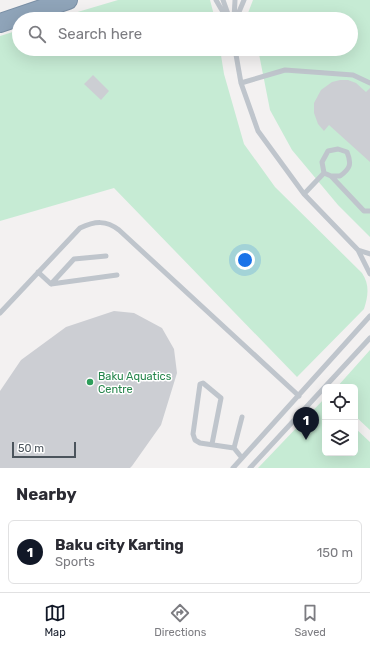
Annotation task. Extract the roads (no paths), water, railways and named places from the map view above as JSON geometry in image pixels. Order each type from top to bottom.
[{"type":"highway","points":[[33,12],[68,0]]},
{"type":"highway","points":[[0,23],[12,19]]},
{"type":"lane","points":[[216,0],[224,12]]},
{"type":"lane","points":[[223,0],[227,12]]},
{"type":"lane","points":[[235,0],[235,12]]},
{"type":"lane","points":[[238,12],[244,0]]},
{"type":"lane","points":[[236,56],[240,83],[258,131],[304,194],[358,250],[370,274]]},
{"type":"lane","points":[[240,83],[285,70],[353,75],[370,83]]},
{"type":"lane","points":[[338,149],[348,152],[351,161],[348,170],[340,176],[331,176],[324,173],[322,162],[328,151],[338,149]]},
{"type":"lane","points":[[304,194],[324,173]]},
{"type":"lane","points":[[331,176],[364,211],[370,212]]},
{"type":"lane","points":[[0,313],[80,228],[97,222],[113,226],[299,396]]},
{"type":"lane","points":[[358,250],[370,254]]},
{"type":"lane","points":[[51,284],[74,260],[106,256]]},
{"type":"lane","points":[[38,272],[51,284]]},
{"type":"lane","points":[[51,284],[117,274]]},
{"type":"lane","points":[[232,468],[299,396],[370,316]]},
{"type":"lane","points":[[250,468],[370,338]]},
{"type":"lane","points":[[212,444],[221,398],[203,383],[200,384],[193,434],[195,440],[200,443],[234,448],[242,458]]},
{"type":"lane","points":[[234,448],[242,417]]},
{"type":"place","name":"Baku Aquatics Centre","points":[[90,382]]},
{"type":"place","name":"Baku city Karting","points":[[306,440]]}]
